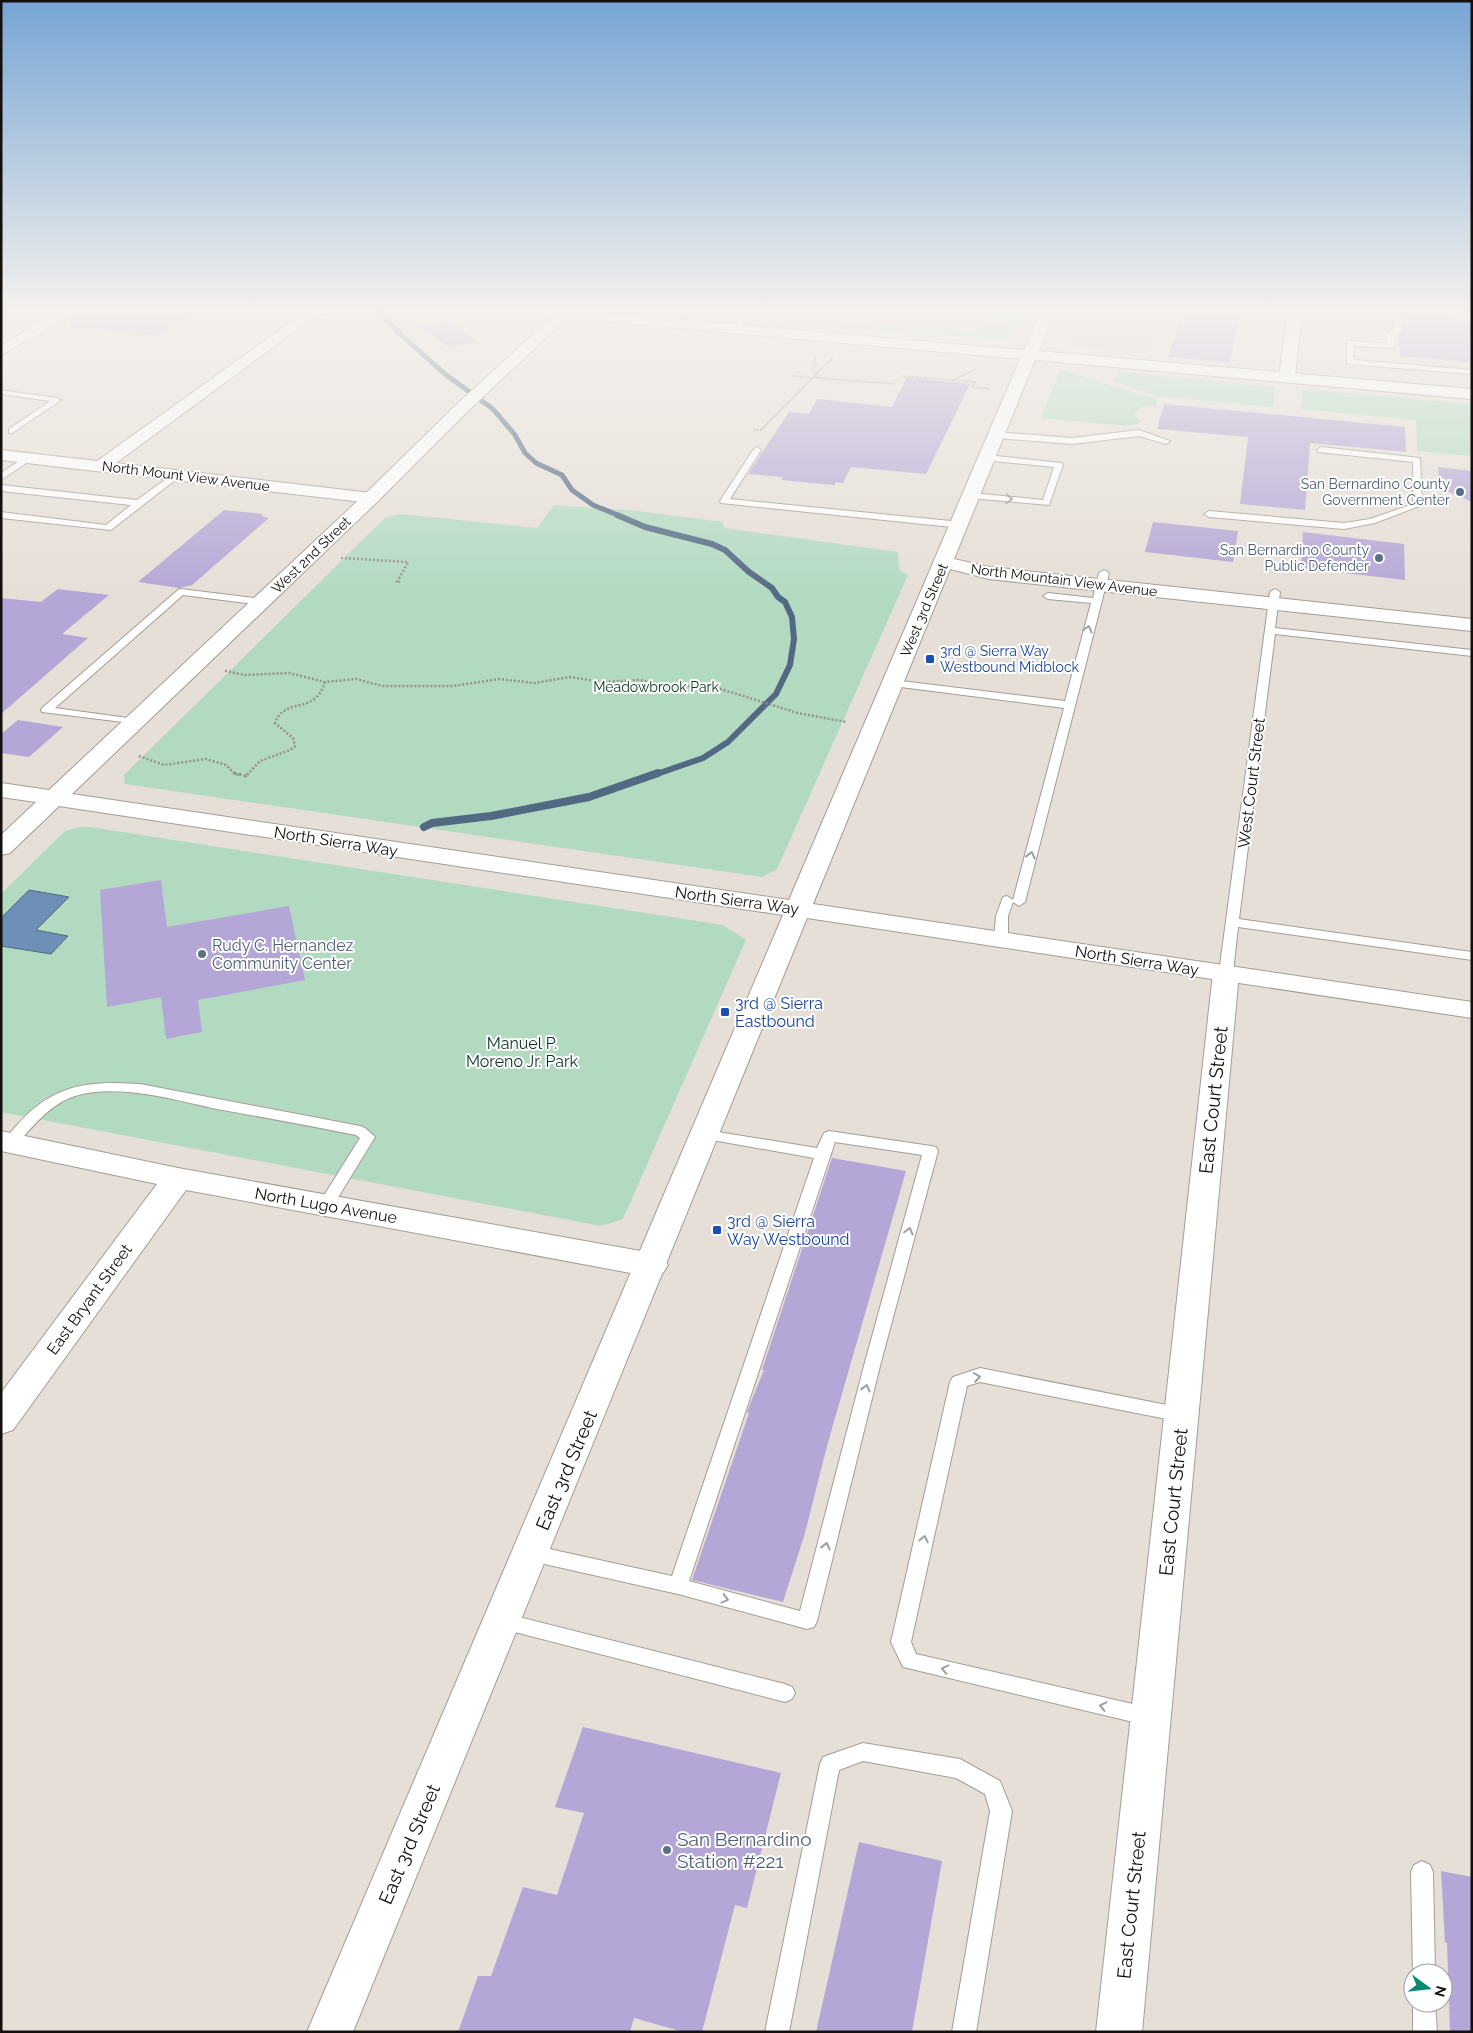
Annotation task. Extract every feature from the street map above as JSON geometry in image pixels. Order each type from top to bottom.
[{"type":"street","points":[[101,466],[184,406]]},
{"type":"street","name":"West 2nd Street","points":[[1,848],[371,498],[464,406]]},
{"type":"street","name":"West 3rd Street","points":[[800,909],[893,683],[961,525],[1008,406]]},
{"type":"street","name":"North Mount View Avenue","points":[[1,455],[371,498]]},
{"type":"street","name":"North Mountain View Avenue","points":[[945,562],[989,573],[1100,587],[1274,598],[1472,614]]},
{"type":"street","name":"North Mountain View Avenue","points":[[1274,598],[1472,625]]},
{"type":"street","name":"North Sierra Way","points":[[1,790],[1472,1010]]},
{"type":"street","name":"East 3rd Street","points":[[330,2032],[800,909]]},
{"type":"street","name":"East Court Street","points":[[1118,2032],[1226,973]]},
{"type":"street","name":"North Lugo Avenue","points":[[5,1142],[178,1178],[652,1265]]},
{"type":"street","name":"East Bryant Street","points":[[1,1420],[178,1178]]},
{"type":"lane","points":[[12,431],[48,406]]},
{"type":"lane","points":[[996,435],[1072,441],[1139,433],[1166,441]]},
{"type":"lane","points":[[758,450],[724,501],[961,525]]},
{"type":"lane","points":[[1209,514],[1344,526],[1372,521],[1417,505],[1417,460],[1321,450]]},
{"type":"lane","points":[[1,477],[28,458]]},
{"type":"lane","points":[[972,496],[1046,503],[1059,465],[986,458]]},
{"type":"lane","points":[[1,515],[108,528],[176,475]]},
{"type":"lane","points":[[1,488],[139,503]]},
{"type":"lane","points":[[1001,939],[1002,916],[1013,901],[1069,705],[1100,587],[1048,596]]},
{"type":"lane","points":[[135,722],[46,710],[181,592],[262,602]]},
{"type":"lane","name":"West Court Street","points":[[1226,973],[1274,598]]},
{"type":"lane","points":[[1270,630],[1472,653]]},
{"type":"lane","points":[[893,683],[1069,705]]},
{"type":"lane","points":[[1233,922],[1472,956]]},
{"type":"lane","points":[[5,1142],[46,1105],[75,1090],[106,1088],[140,1089],[360,1131],[368,1137],[326,1205]]},
{"type":"lane","points":[[706,1135],[823,1154]]},
{"type":"lane","points":[[531,1554],[678,1586],[807,1621],[873,1362],[931,1151],[829,1136],[678,1586]]},
{"type":"lane","points":[[1151,1717],[910,1661],[901,1642],[959,1382],[980,1375],[1182,1415]]},
{"type":"lane","points":[[502,1621],[785,1693]]},
{"type":"lane","points":[[778,2032],[830,1764],[863,1752],[960,1769],[993,1788],[1001,1811],[964,2032]]},
{"type":"lane","points":[[1422,1872],[1424,1963]]},
{"type":"lane","points":[[1424,2013],[1425,2032]]},
{"type":"path","points":[[754,430],[761,430],[785,406]]},
{"type":"path","points":[[340,558],[408,562],[398,582],[400,582]]},
{"type":"path","points":[[225,671],[245,675],[289,673],[325,682],[356,679],[383,686],[453,686],[488,679],[507,679],[534,683],[570,677],[601,682],[639,680],[678,686],[710,686],[798,712],[846,722]]},
{"type":"path","points":[[138,756],[164,765],[206,759],[226,765],[235,774],[246,776],[260,761],[290,750],[295,746],[293,738],[275,723],[276,717],[282,711],[317,698],[325,682]]},
{"type":"green space","points":[[1046,406],[1156,406],[1147,406],[1139,409],[1134,414],[1142,423],[1126,426],[1041,418]]},
{"type":"green space","points":[[1301,406],[1472,406],[1472,456],[1417,451],[1416,420],[1301,409]]},
{"type":"green space","name":"Meadowbrook Park","points":[[554,505],[640,511],[722,522],[725,528],[898,552],[899,570],[908,575],[777,869],[762,877],[125,784],[124,775],[385,518],[401,514],[537,528]]},
{"type":"green space","name":"Manuel P. Moreno Jr. Park","points":[[79,827],[90,827],[723,925],[746,940],[623,1219],[601,1226],[1,1112],[1,894],[65,831]]},
{"type":"water","points":[[29,890],[69,897],[36,930],[68,936],[51,954],[1,946],[1,918]]},
{"type":"building","points":[[813,406],[959,406],[926,474],[851,467],[843,483],[836,482],[834,485],[781,480],[783,477],[748,474],[789,412],[809,414]]},
{"type":"building","points":[[1163,406],[1184,406],[1405,427],[1406,452],[1310,443],[1305,510],[1240,504],[1248,437],[1157,429]]},
{"type":"building","name":"San Bernardino County Government Center","points":[[1438,467],[1472,471],[1472,502],[1440,488]]},
{"type":"building","points":[[224,510],[263,514],[261,516],[269,518],[192,585],[179,588],[138,582]]},
{"type":"building","points":[[1153,522],[1238,531],[1233,562],[1145,552]]},
{"type":"building","name":"San Bernardino County Public Defender","points":[[1303,532],[1404,544],[1405,580],[1301,568]]},
{"type":"building","points":[[58,589],[109,595],[62,634],[88,638],[1,714],[1,598],[41,602]]},
{"type":"building","points":[[18,720],[63,727],[29,757],[1,753],[1,734]]},
{"type":"building","name":"Rudy C. Hernandez Community Center","points":[[161,880],[167,927],[289,906],[305,980],[198,1000],[202,1032],[166,1039],[161,997],[107,1007],[100,890]]},
{"type":"building","points":[[832,1158],[906,1171],[827,1446],[805,1533],[783,1602],[692,1580],[749,1413],[747,1413],[748,1409],[764,1370],[762,1370]]},
{"type":"building","name":"San Bernardino Station #221","points":[[583,1727],[781,1773],[747,1908],[735,1905],[702,2032],[684,2032],[634,2018],[630,2032],[458,2032],[478,1976],[491,1976],[523,1887],[557,1895],[584,1813],[555,1807]]},
{"type":"building","points":[[859,1842],[942,1861],[912,2032],[816,2032]]},
{"type":"building","points":[[1441,1871],[1472,1877],[1472,2032],[1450,2032],[1449,2013],[1453,2013],[1453,1963],[1448,1963],[1447,1943],[1445,1942]]},
{"type":"waterway","points":[[489,406],[515,435],[525,453],[536,463],[562,475],[572,490],[593,505],[620,516]]},
{"type":"waterway","points":[[617,515],[645,527],[712,544],[725,550],[749,572],[772,588],[778,597],[785,602],[792,617],[794,639],[790,665],[776,694],[728,742],[703,758],[654,775]]},
{"type":"waterway","points":[[424,827],[432,823],[491,816],[589,797],[658,773]]},
{"type":"place","name":"San Bernardino County Government Center","points":[[1460,492]]},
{"type":"place","name":"San Bernardino County Public Defender","points":[[1379,558]]},
{"type":"place","name":"3rd @ Sierra Way Westbound Midblock","points":[[930,659]]},
{"type":"place","name":"Rudy C. Hernandez Community Center","points":[[202,954]]},
{"type":"place","name":"3rd @ Sierra Eastbound","points":[[725,1012]]},
{"type":"place","name":"3rd @ Sierra Way Westbound","points":[[717,1230]]},
{"type":"place","name":"San Bernardino Station #221","points":[[667,1850]]}]
